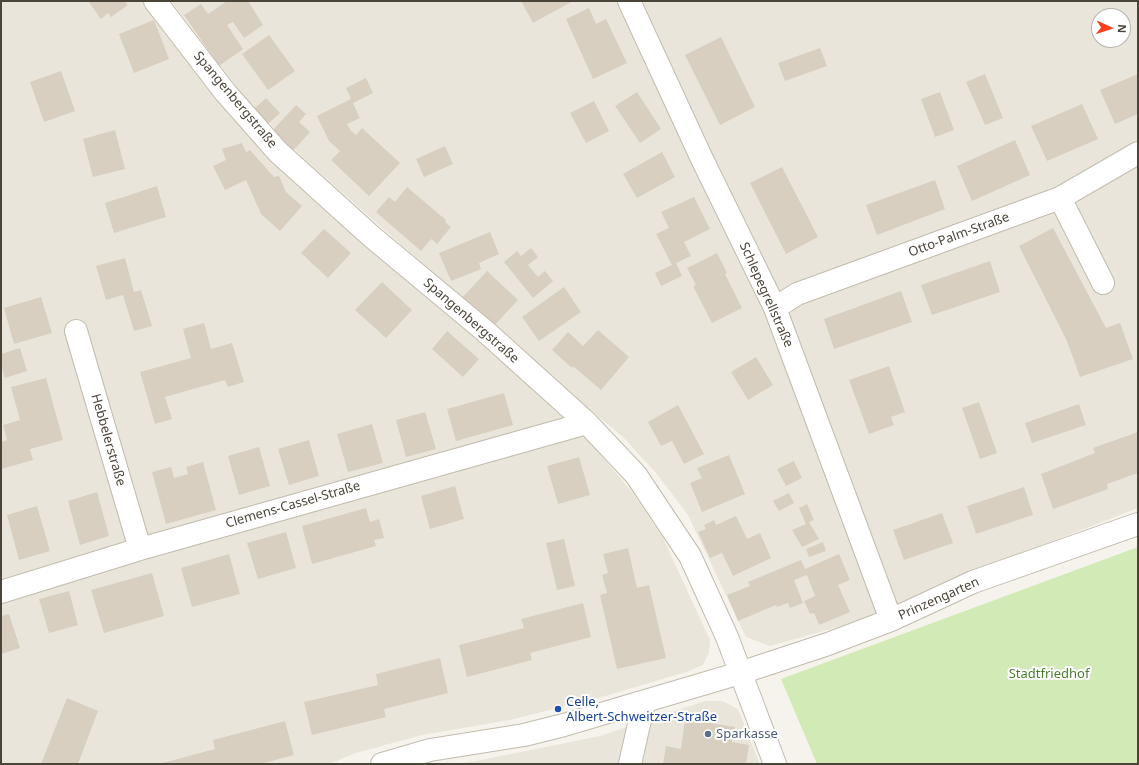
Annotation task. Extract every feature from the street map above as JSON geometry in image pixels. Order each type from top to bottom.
[{"type":"street","name":"Spangenbergstraße","points":[[155,1],[225,92],[278,152],[371,236],[485,332],[587,423],[636,475],[690,556],[727,638],[775,764]]},
{"type":"street","name":"Schlepegrellstraße","points":[[629,1],[702,158],[775,308],[891,620]]},
{"type":"street","name":"Otto-Palm-Straße","points":[[775,308],[797,294],[1060,198],[1138,153]]},
{"type":"street","points":[[1060,198],[1103,283]]},
{"type":"street","name":"Hebbelerstraße","points":[[76,331],[140,549]]},
{"type":"street","name":"Clemens-Cassel-Straße","points":[[1,592],[140,549],[587,423]]},
{"type":"street","name":"Prinzengarten","points":[[388,763],[430,750],[524,735],[644,702],[740,673],[828,644],[891,620],[973,582],[1138,524]]},
{"type":"street","points":[[630,764],[644,702]]},
{"type":"shaded area","points":[[1,1],[147,1],[188,57],[568,417],[633,493],[663,538],[710,640],[709,652],[703,665],[686,672],[609,695],[510,720],[422,735],[356,753],[329,764],[1,764]]},
{"type":"shaded area","points":[[171,1],[1138,1],[1138,508],[968,574],[870,618],[770,646],[746,637],[688,515],[657,474],[623,437],[558,383],[304,159],[244,97]]},
{"type":"shaded area","points":[[705,701],[722,701],[738,709],[760,764],[453,764],[476,761],[600,736]]},
{"type":"green space","name":"Stadtfriedhof","points":[[1138,547],[1138,764],[817,764],[781,679]]},
{"type":"building","points":[[88,1],[124,1],[128,5],[111,17],[108,13],[101,19]]},
{"type":"building","points":[[227,1],[248,1],[263,25],[244,38],[233,22],[227,25],[243,49],[219,66],[184,15],[201,4],[208,14]]},
{"type":"building","points":[[521,1],[573,1],[533,23]]},
{"type":"building","points":[[589,8],[596,24],[606,19],[627,63],[593,79],[566,19]]},
{"type":"building","points":[[154,20],[169,59],[134,73],[119,34]]},
{"type":"building","points":[[269,35],[295,71],[268,90],[242,54]]},
{"type":"building","points":[[721,37],[755,107],[720,125],[685,55]]},
{"type":"building","points":[[820,48],[827,66],[785,81],[778,63]]},
{"type":"building","points":[[61,71],[75,111],[44,122],[30,82]]},
{"type":"building","points":[[985,74],[1003,118],[985,125],[966,82]]},
{"type":"building","points":[[1138,74],[1138,114],[1115,124],[1100,90]]},
{"type":"building","points":[[366,78],[373,93],[353,103],[360,118],[347,124],[351,131],[356,135],[362,128],[400,163],[369,196],[331,160],[340,151],[329,141],[317,116],[351,99],[346,88]]},
{"type":"building","points":[[637,92],[661,129],[640,143],[615,106]]},
{"type":"building","points":[[940,92],[954,130],[935,137],[921,99]]},
{"type":"building","points":[[266,98],[280,113],[268,124],[253,110]]},
{"type":"building","points":[[594,101],[609,131],[586,143],[570,113]]},
{"type":"building","points":[[1082,104],[1098,139],[1047,161],[1031,126]]},
{"type":"building","points":[[296,105],[306,114],[299,122],[310,132],[293,151],[271,132]]},
{"type":"building","points":[[115,130],[125,169],[93,177],[83,139]]},
{"type":"building","points":[[1015,140],[1030,175],[972,201],[957,166]]},
{"type":"building","points":[[242,143],[246,152],[250,150],[274,177],[279,176],[286,192],[302,206],[280,231],[261,214],[246,180],[225,190],[213,166],[226,160],[222,149]]},
{"type":"building","points":[[445,146],[453,164],[424,177],[416,159]]},
{"type":"building","points":[[662,152],[675,177],[637,198],[623,174]]},
{"type":"building","points":[[782,167],[818,237],[786,254],[750,183]]},
{"type":"building","points":[[935,180],[945,209],[877,235],[866,205]]},
{"type":"building","points":[[157,186],[166,217],[114,233],[105,203]]},
{"type":"building","points":[[407,187],[446,220],[445,222],[451,227],[437,244],[431,239],[421,251],[376,212],[389,197],[395,202]]},
{"type":"building","points":[[694,197],[710,229],[684,242],[691,256],[676,263],[682,276],[661,286],[655,273],[672,265],[656,234],[669,228],[661,212]]},
{"type":"building","points":[[1053,228],[1106,328],[1120,323],[1133,359],[1080,377],[1067,341],[1019,246]]},
{"type":"building","points":[[324,229],[351,253],[328,278],[301,253]]},
{"type":"building","points":[[490,232],[499,254],[479,263],[481,269],[451,281],[439,253]]},
{"type":"building","points":[[531,248],[538,257],[528,265],[538,277],[545,271],[553,281],[533,298],[504,262],[517,251],[521,256]]},
{"type":"building","points":[[717,253],[727,273],[725,274],[742,308],[712,323],[693,286],[696,285],[687,268]]},
{"type":"building","points":[[125,258],[134,292],[141,290],[152,326],[134,331],[123,295],[106,300],[96,266]]},
{"type":"building","points":[[990,261],[1000,292],[932,315],[921,285]]},
{"type":"building","points":[[487,271],[518,300],[492,328],[461,299]]},
{"type":"building","points":[[382,282],[412,310],[386,338],[355,310]]},
{"type":"building","points":[[564,287],[581,312],[539,341],[522,317]]},
{"type":"building","points":[[901,291],[912,322],[834,349],[824,319]]},
{"type":"building","points":[[41,297],[52,333],[14,344],[4,308]]},
{"type":"building","points":[[204,323],[211,349],[232,343],[244,382],[228,387],[225,380],[165,397],[172,419],[155,424],[140,372],[191,358],[183,329]]},
{"type":"building","points":[[598,330],[629,357],[601,390],[573,366],[572,368],[552,350],[568,332],[583,346]]},
{"type":"building","points":[[447,331],[479,359],[463,377],[432,349]]},
{"type":"building","points":[[20,348],[27,371],[5,378],[1,365],[1,354]]},
{"type":"building","points":[[756,357],[773,385],[748,400],[731,372]]},
{"type":"building","points":[[889,366],[905,412],[891,417],[894,425],[869,434],[849,380]]},
{"type":"building","points":[[46,378],[63,440],[30,449],[33,460],[1,469],[1,442],[7,440],[3,425],[20,420],[11,387]]},
{"type":"building","points":[[504,393],[513,425],[456,441],[447,409]]},
{"type":"building","points":[[979,402],[997,453],[980,459],[962,408]]},
{"type":"building","points":[[1079,404],[1086,425],[1032,443],[1025,423]]},
{"type":"building","points":[[678,405],[704,454],[684,464],[672,441],[661,446],[648,422]]},
{"type":"building","points":[[425,412],[436,449],[406,457],[396,420]]},
{"type":"building","points":[[372,424],[383,463],[348,472],[337,434]]},
{"type":"building","points":[[1138,432],[1138,473],[1107,484],[1108,489],[1053,509],[1041,474],[1095,453],[1093,448]]},
{"type":"building","points":[[309,440],[319,476],[289,485],[278,449]]},
{"type":"building","points":[[259,447],[270,486],[239,495],[228,456]]},
{"type":"building","points":[[729,455],[745,494],[702,512],[690,483],[702,478],[697,468]]},
{"type":"building","points":[[579,457],[590,495],[558,504],[547,466]]},
{"type":"building","points":[[794,461],[802,478],[786,486],[777,469]]},
{"type":"building","points":[[203,462],[216,510],[166,524],[152,472],[171,467],[174,478],[188,474],[186,467]]},
{"type":"building","points":[[455,486],[464,519],[430,529],[421,496]]},
{"type":"building","points":[[1024,487],[1033,515],[976,534],[967,506]]},
{"type":"building","points":[[97,492],[109,536],[80,545],[68,501]]},
{"type":"building","points":[[789,493],[794,503],[779,511],[773,501]]},
{"type":"building","points":[[807,504],[814,520],[809,522],[819,539],[802,547],[792,530],[806,524],[799,508]]},
{"type":"building","points":[[37,506],[50,551],[19,560],[7,515]]},
{"type":"building","points":[[366,508],[370,522],[379,519],[384,538],[374,540],[376,546],[312,564],[302,526]]},
{"type":"building","points":[[942,513],[953,543],[904,560],[893,530]]},
{"type":"building","points":[[736,516],[747,539],[760,533],[771,558],[733,576],[722,553],[710,558],[698,532],[706,529],[704,525],[714,520],[716,525]]},
{"type":"building","points":[[286,532],[296,568],[258,579],[247,543]]},
{"type":"building","points":[[564,539],[575,586],[557,590],[546,543]]},
{"type":"building","points":[[823,542],[826,551],[809,557],[806,549]]},
{"type":"building","points":[[628,548],[637,588],[649,585],[666,658],[617,669],[600,595],[607,593],[602,575],[608,573],[603,554]]},
{"type":"building","points":[[229,554],[240,594],[192,607],[181,568]]},
{"type":"building","points":[[839,554],[850,580],[838,585],[850,612],[819,625],[814,613],[810,614],[804,601],[815,596],[807,575],[794,580],[803,603],[790,608],[788,603],[777,607],[776,605],[738,621],[727,595],[750,586],[748,582],[801,560],[805,569]]},
{"type":"building","points":[[152,573],[164,616],[104,633],[91,590]]},
{"type":"building","points":[[69,591],[78,625],[49,633],[39,599]]},
{"type":"building","points":[[583,603],[591,637],[530,653],[532,660],[467,677],[459,645],[524,628],[521,619]]},
{"type":"building","points":[[9,614],[20,648],[1,654],[1,616]]},
{"type":"building","points":[[440,658],[448,693],[384,709],[386,717],[312,735],[304,702],[378,685],[376,674]]},
{"type":"building","points":[[67,698],[98,711],[78,764],[41,764]]},
{"type":"building","name":"Sparkasse","points":[[685,719],[735,727],[732,742],[749,745],[746,764],[663,764],[666,746],[681,749]]},
{"type":"building","points":[[285,721],[294,755],[260,764],[159,764],[215,749],[213,740]]},
{"type":"place","name":"Celle, Albert-Schweitzer-Straße","points":[[558,709]]},
{"type":"place","name":"Sparkasse","points":[[708,734]]}]
